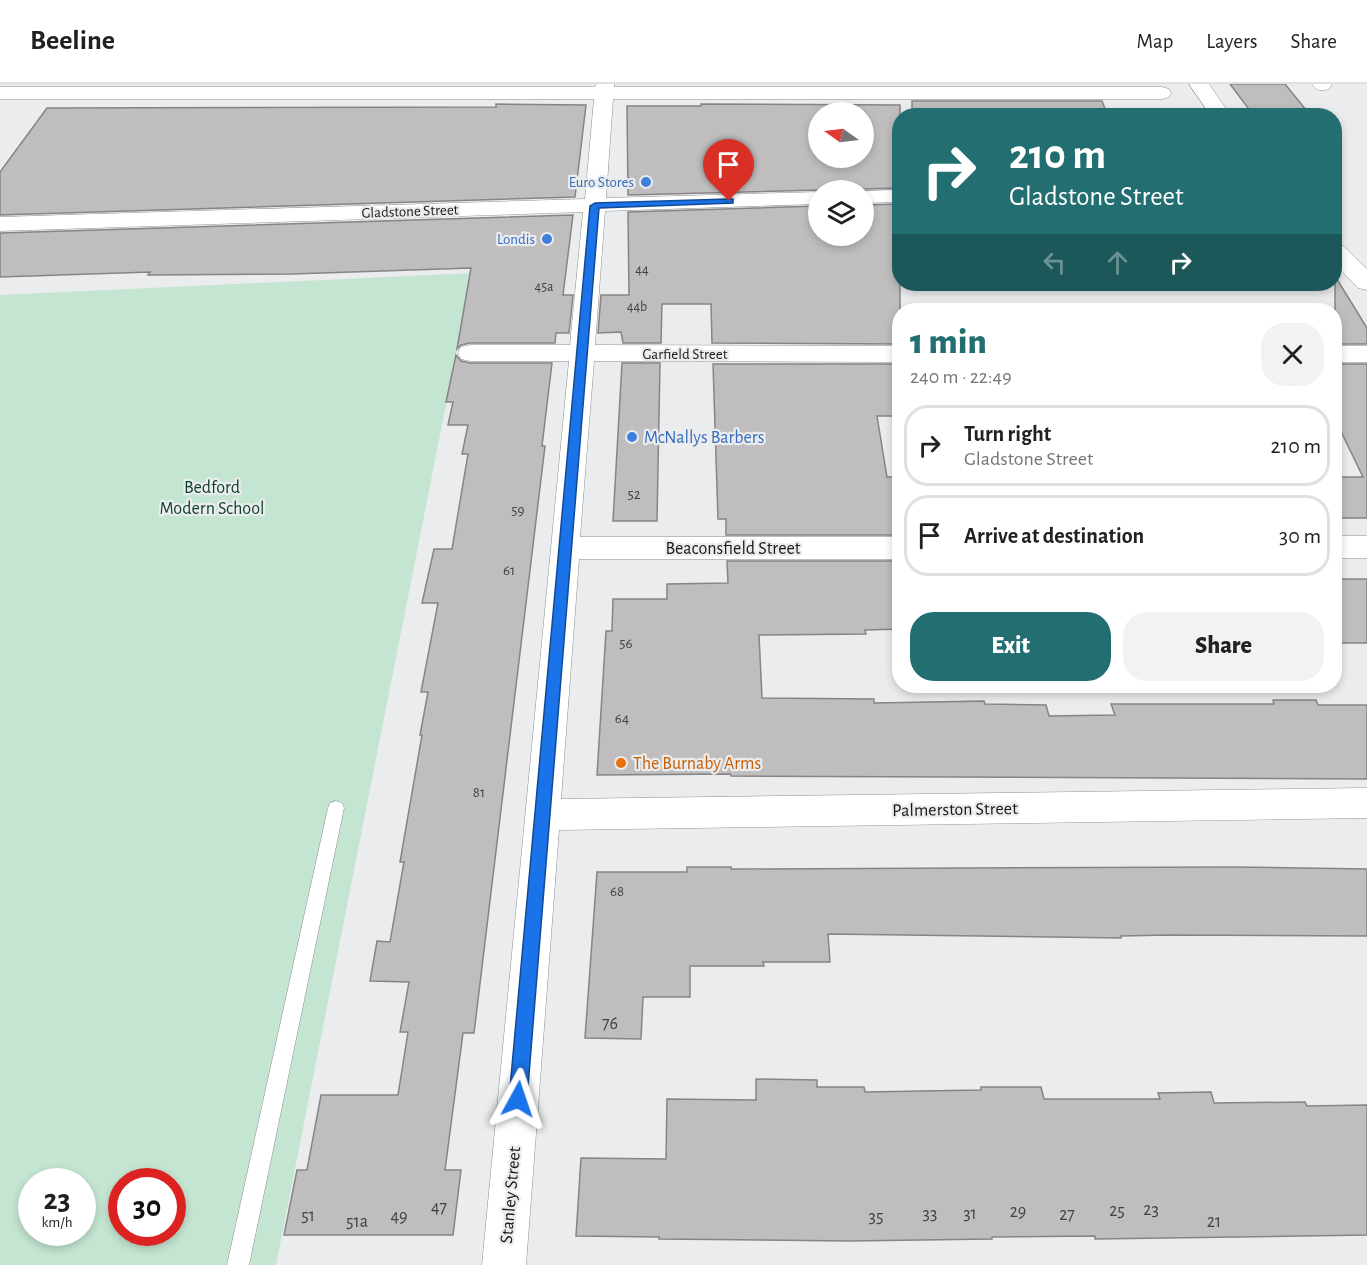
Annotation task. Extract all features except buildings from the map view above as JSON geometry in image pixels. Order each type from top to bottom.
[{"type":"street","points":[[1199,84],[1216,108]]},
{"type":"street","points":[[0,93],[605,88],[1133,88],[1162,93]]},
{"type":"street","name":"Stanley Street","points":[[504,1265],[605,88]]},
{"type":"street","points":[[874,197],[892,196]]},
{"type":"street","name":"Gladstone Street","points":[[0,224],[808,198]]},
{"type":"street","points":[[1342,258],[1367,283]]},
{"type":"street","name":"Garfield Street","points":[[470,353],[892,354]]},
{"type":"street","points":[[1342,354],[1367,354]]},
{"type":"street","points":[[1342,547],[1367,547]]},
{"type":"street","name":"Beaconsfield Street","points":[[566,548],[892,548]]},
{"type":"street","name":"Palmerston Street","points":[[542,815],[1367,803]]},
{"type":"lane","points":[[238,1265],[336,808]]},
{"type":"green space","name":"Bedford Modern School","points":[[472,273],[276,1265],[0,1265],[0,295]]},
{"type":"place","name":"Euro Stores","points":[[646,182]]},
{"type":"place","name":"Londis","points":[[547,239]]},
{"type":"place","name":"McNallys Barbers","points":[[632,437]]},
{"type":"place","name":"The Burnaby Arms","points":[[621,763]]},
{"type":"route","points":[[518,1099],[595,206],[729,201]]}]
